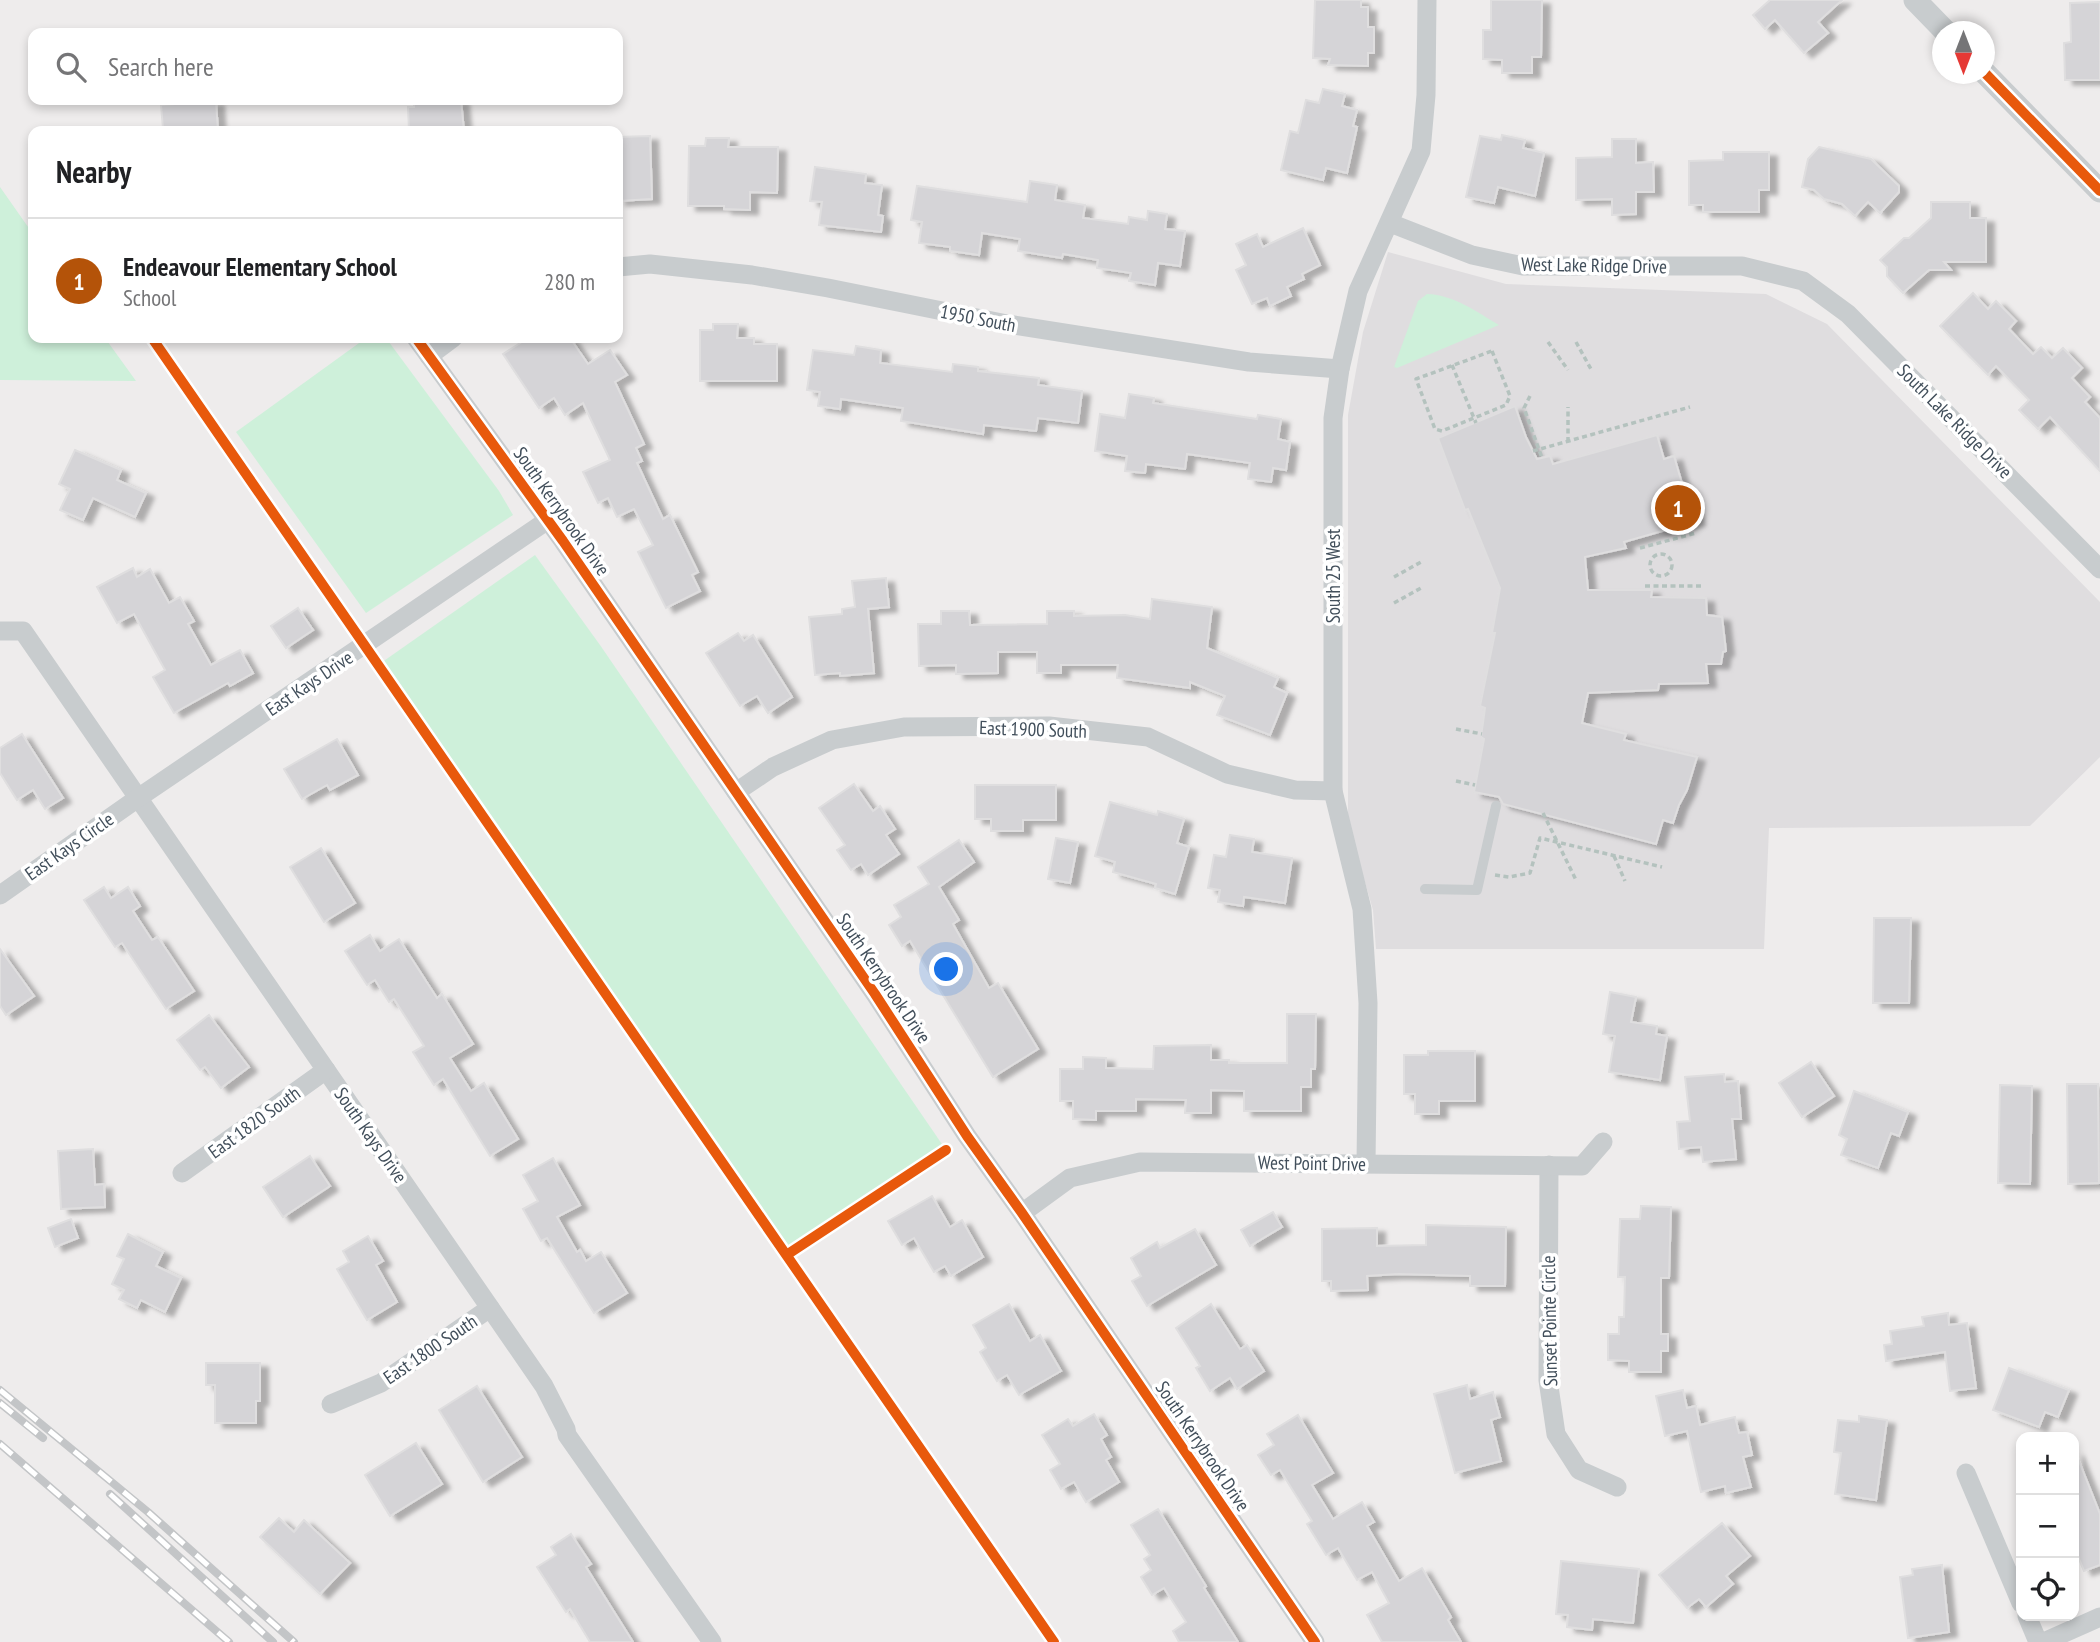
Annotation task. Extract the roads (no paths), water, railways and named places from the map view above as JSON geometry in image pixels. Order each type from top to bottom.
[{"type":"street","name":"South 25 West","points":[[1366,1164],[1368,1003],[1362,909],[1333,792],[1333,418],[1340,369],[1358,291],[1420,151],[1426,95],[1427,0]]},
{"type":"street","points":[[1915,0],[1935,21]]},
{"type":"street","points":[[1995,83],[2100,191]]},
{"type":"street","name":"West Lake Ridge Drive","points":[[1390,223],[1472,255],[1523,266],[1742,266],[1803,281]]},
{"type":"street","name":"1950 South","points":[[623,267],[650,264],[752,275],[1007,324],[1249,362],[1340,369]]},
{"type":"street","name":"South Lake Ridge Drive","points":[[1803,281],[1848,314],[2100,569]]},
{"type":"street","name":"South Kerrybrook Drive","points":[[420,343],[548,520],[736,792],[875,994],[967,1136],[1315,1642]]},
{"type":"street","points":[[429,356],[446,343]]},
{"type":"street","name":"East Kays Drive","points":[[138,798],[548,520]]},
{"type":"street","name":"South Kays Drive","points":[[0,631],[23,631],[544,1386],[567,1435],[712,1642]]},
{"type":"street","name":"East 1900 South","points":[[736,792],[773,767],[832,740],[904,727],[1049,726],[1148,737],[1227,774],[1295,790],[1333,792]]},
{"type":"street","name":"East Kays Circle","points":[[0,895],[138,798]]},
{"type":"street","name":"East 1820 South","points":[[182,1174],[326,1070]]},
{"type":"street","name":"West Point Drive","points":[[1022,1213],[1070,1178],[1140,1162],[1582,1166],[1603,1142]]},
{"type":"street","name":"Sunset Pointe Circle","points":[[1549,1166],[1548,1380],[1556,1434],[1579,1470],[1617,1488]]},
{"type":"street","name":"East 1800 South","points":[[331,1404],[381,1383],[490,1308]]},
{"type":"street","points":[[1966,1473],[2016,1591]]},
{"type":"street","points":[[2044,1642],[2100,1617]]},
{"type":"street","points":[[2028,1621],[2038,1642]]},
{"type":"lane","points":[[1425,889],[1477,890],[1496,806]]},
{"type":"railway","points":[[0,1390],[148,1512],[294,1642]]},
{"type":"railway","points":[[0,1403],[43,1438]]},
{"type":"railway","points":[[0,1444],[229,1642]]},
{"type":"railway","points":[[110,1494],[273,1642]]},
{"type":"place","name":"Endeavour Elementary School","points":[[1678,508]]}]
